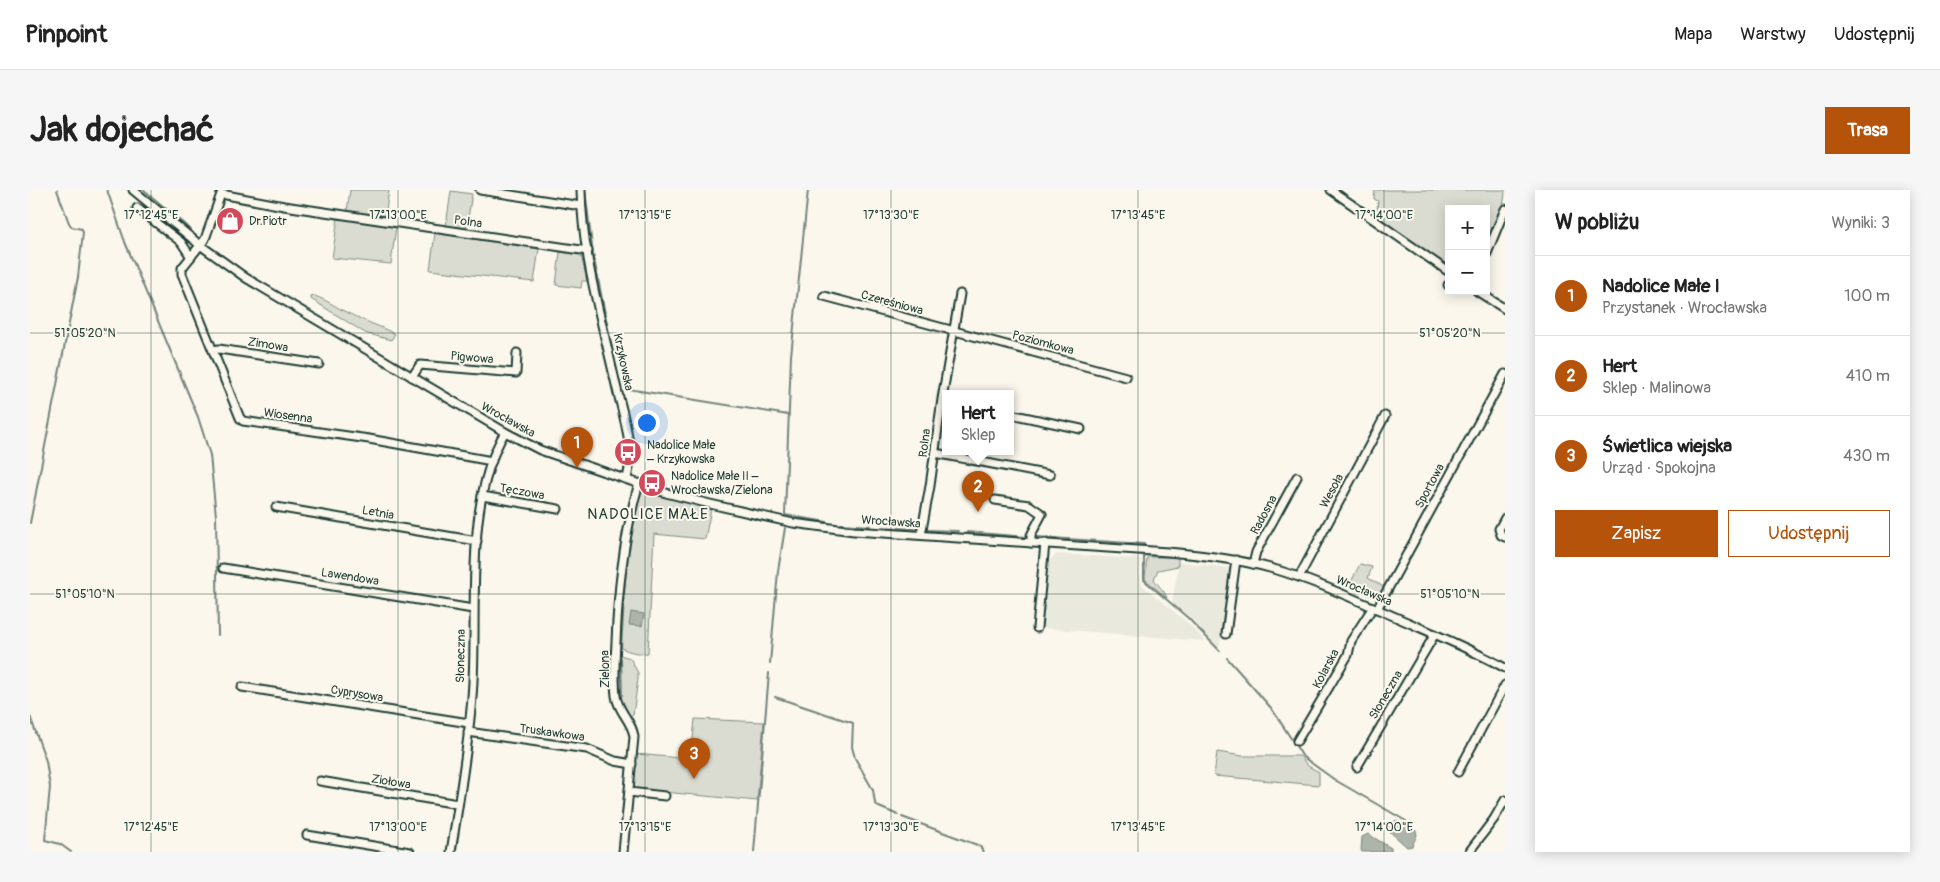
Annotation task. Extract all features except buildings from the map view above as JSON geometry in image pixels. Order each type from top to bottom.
[{"type":"street","name":"Wrocławska","points":[[133,190],[200,245],[254,283],[505,432],[547,453],[710,504],[800,524],[854,531],[1031,542],[1236,560],[1299,578],[1375,608],[1435,634],[1505,668]]},
{"type":"street","points":[[480,190],[581,206]]},
{"type":"street","name":"Krzykowska","points":[[581,190],[581,206],[588,251],[629,441],[629,471],[627,479]]},
{"type":"street","points":[[1331,190],[1445,269]]},
{"type":"street","name":"Polna","points":[[200,245],[205,239],[221,194],[293,208],[588,251]]},
{"type":"street","points":[[137,208],[181,242],[191,257]]},
{"type":"street","points":[[1488,250],[1505,209]]},
{"type":"street","name":"Wiosenna","points":[[200,245],[182,268],[182,274],[240,418],[243,421],[368,439],[492,461]]},
{"type":"street","name":"Rolna","points":[[945,390],[960,294]]},
{"type":"street","points":[[1483,295],[1505,309]]},
{"type":"street","name":"Czereśniowa","points":[[824,296],[954,331]]},
{"type":"street","name":"Poziomkowa","points":[[954,331],[1126,377]]},
{"type":"street","name":"Zimowa","points":[[213,350],[219,349],[319,364]]},
{"type":"street","name":"Pigwowa","points":[[412,377],[420,365],[516,373],[517,353]]},
{"type":"street","name":"Sportowa","points":[[1375,608],[1505,374]]},
{"type":"street","name":"Rolna","points":[[924,535],[942,412]]},
{"type":"street","points":[[1014,415],[1081,429]]},
{"type":"street","name":"Wesoła","points":[[1299,578],[1385,416]]},
{"type":"street","points":[[492,461],[497,445],[505,432]]},
{"type":"street","points":[[935,453],[942,454]]},
{"type":"street","points":[[945,455],[1050,475]]},
{"type":"street","name":"Słoneczna","points":[[451,852],[472,696],[476,542],[482,496],[492,461]]},
{"type":"street","name":"Radosna","points":[[1253,564],[1256,552],[1297,477]]},
{"type":"street","name":"Zielona","points":[[623,852],[634,744],[633,729],[623,714],[616,698],[616,636],[624,550],[639,483]]},
{"type":"street","name":"Tęczowa","points":[[482,496],[558,509]]},
{"type":"street","points":[[994,500],[1029,505],[1042,514],[1031,535],[1031,542]]},
{"type":"street","name":"Letnia","points":[[276,508],[476,542]]},
{"type":"street","points":[[1505,518],[1500,532],[1505,537]]},
{"type":"street","points":[[1037,628],[1045,544]]},
{"type":"street","points":[[1226,634],[1236,560]]},
{"type":"street","name":"Lawendowa","points":[[223,568],[473,609]]},
{"type":"street","name":"Kolarska","points":[[1297,741],[1348,655],[1351,641],[1375,608]]},
{"type":"street","name":"Słoneczna","points":[[1357,767],[1435,634]]},
{"type":"street","points":[[1458,772],[1505,685]]},
{"type":"street","name":"Cyprysowa","points":[[242,687],[469,723]]},
{"type":"street","name":"Truskawkowa","points":[[468,732],[587,749],[615,761],[632,764]]},
{"type":"street","name":"Ziołowa","points":[[320,781],[458,804]]},
{"type":"street","points":[[629,792],[665,796]]},
{"type":"street","points":[[1469,852],[1505,800]]},
{"type":"street","points":[[307,835],[410,852]]},
{"type":"shaded area","points":[[350,190],[389,190],[385,217],[347,211]]},
{"type":"shaded area","points":[[1375,190],[1505,190],[1503,205],[1491,227],[1490,238],[1490,205],[1445,205],[1445,264],[1376,217],[1378,201],[1374,199]]},
{"type":"shaded area","points":[[451,191],[472,194],[466,229],[446,226]]},
{"type":"shaded area","points":[[338,218],[396,227],[391,264],[332,258]]},
{"type":"shaded area","points":[[435,233],[539,249],[534,282],[430,270]]},
{"type":"shaded area","points":[[560,252],[581,255],[587,281],[582,281],[581,288],[556,285]]},
{"type":"shaded area","points":[[311,295],[395,334],[391,340],[365,333],[311,299]]},
{"type":"shaded area","points":[[644,488],[711,509],[705,539],[654,534],[648,653],[637,653],[619,646],[629,537],[638,497]]},
{"type":"shaded area","points":[[1057,554],[1141,559],[1140,579],[1142,585],[1189,624],[1205,641],[1042,628],[1047,562]]},
{"type":"shaded area","points":[[1147,557],[1178,557],[1178,566],[1158,570],[1154,579],[1167,598],[1145,579]]},
{"type":"shaded area","points":[[1179,562],[1230,568],[1219,649],[1192,619],[1172,603]]},
{"type":"shaded area","points":[[1360,564],[1372,567],[1368,578],[1384,587],[1378,599],[1349,586]]},
{"type":"shaded area","points":[[631,612],[644,614],[642,626],[629,625]]},
{"type":"shaded area","points":[[620,655],[630,658],[638,673],[633,715],[628,716],[620,702]]},
{"type":"shaded area","points":[[695,719],[764,722],[757,801],[632,789],[636,754],[691,759]]},
{"type":"shaded area","points":[[1217,752],[1243,756],[1300,756],[1308,766],[1319,772],[1319,785],[1214,776]]},
{"type":"shaded area","points":[[1396,820],[1416,831],[1417,835],[1412,846],[1407,847],[1388,830]]},
{"type":"shaded area","points":[[1368,834],[1391,848],[1391,852],[1362,852],[1362,837]]},
{"type":"waterway","points":[[30,523],[78,277],[83,232],[82,229],[72,227],[69,223],[57,190]]},
{"type":"waterway","points":[[107,190],[125,242],[198,417],[210,455],[216,516],[218,635]]},
{"type":"waterway","points":[[144,190],[191,230]]},
{"type":"waterway","points":[[585,190],[593,254],[617,373]]},
{"type":"waterway","points":[[808,190],[791,356],[785,515],[827,522]]},
{"type":"waterway","points":[[628,389],[788,415]]},
{"type":"waterway","points":[[629,547],[638,498]]},
{"type":"waterway","points":[[841,524],[870,526]]},
{"type":"waterway","points":[[882,527],[915,529]]},
{"type":"waterway","points":[[770,663],[778,571],[785,528]]},
{"type":"waterway","points":[[927,530],[958,531]]},
{"type":"waterway","points":[[967,532],[1026,537]]},
{"type":"waterway","points":[[1036,537],[1144,544]]},
{"type":"waterway","points":[[627,564],[628,552]]},
{"type":"waterway","points":[[1144,555],[1144,580],[1188,618],[1220,651]]},
{"type":"waterway","points":[[624,594],[626,569]]},
{"type":"waterway","points":[[621,648],[624,600]]},
{"type":"waterway","points":[[621,658],[622,695]]},
{"type":"waterway","points":[[1227,658],[1272,709],[1303,757],[1335,780],[1406,821]]},
{"type":"waterway","points":[[754,852],[769,673]]},
{"type":"waterway","points":[[775,697],[853,723],[852,747],[855,758],[873,790],[875,803],[879,807],[898,815]]},
{"type":"waterway","points":[[622,702],[626,711]]},
{"type":"waterway","points":[[30,716],[46,761],[50,787],[45,840],[60,844],[71,852]]},
{"type":"waterway","points":[[902,817],[980,846],[983,852]]},
{"type":"place","name":"Dr.Piotr","points":[[230,221]]},
{"type":"place","name":"Nadolice Małe – Krzykowska","points":[[628,452]]},
{"type":"place","name":"Nadolice Małe I","points":[[577,468]]},
{"type":"place","name":"Nadolice Małe II – Wrocławska/Zielona","points":[[652,483]]},
{"type":"place","name":"Hert","points":[[978,512]]},
{"type":"place","name":"Świetlica wiejska","points":[[694,779]]},
{"type":"district","name":"NADOLICE MAŁE","points":[[648,514]]}]
